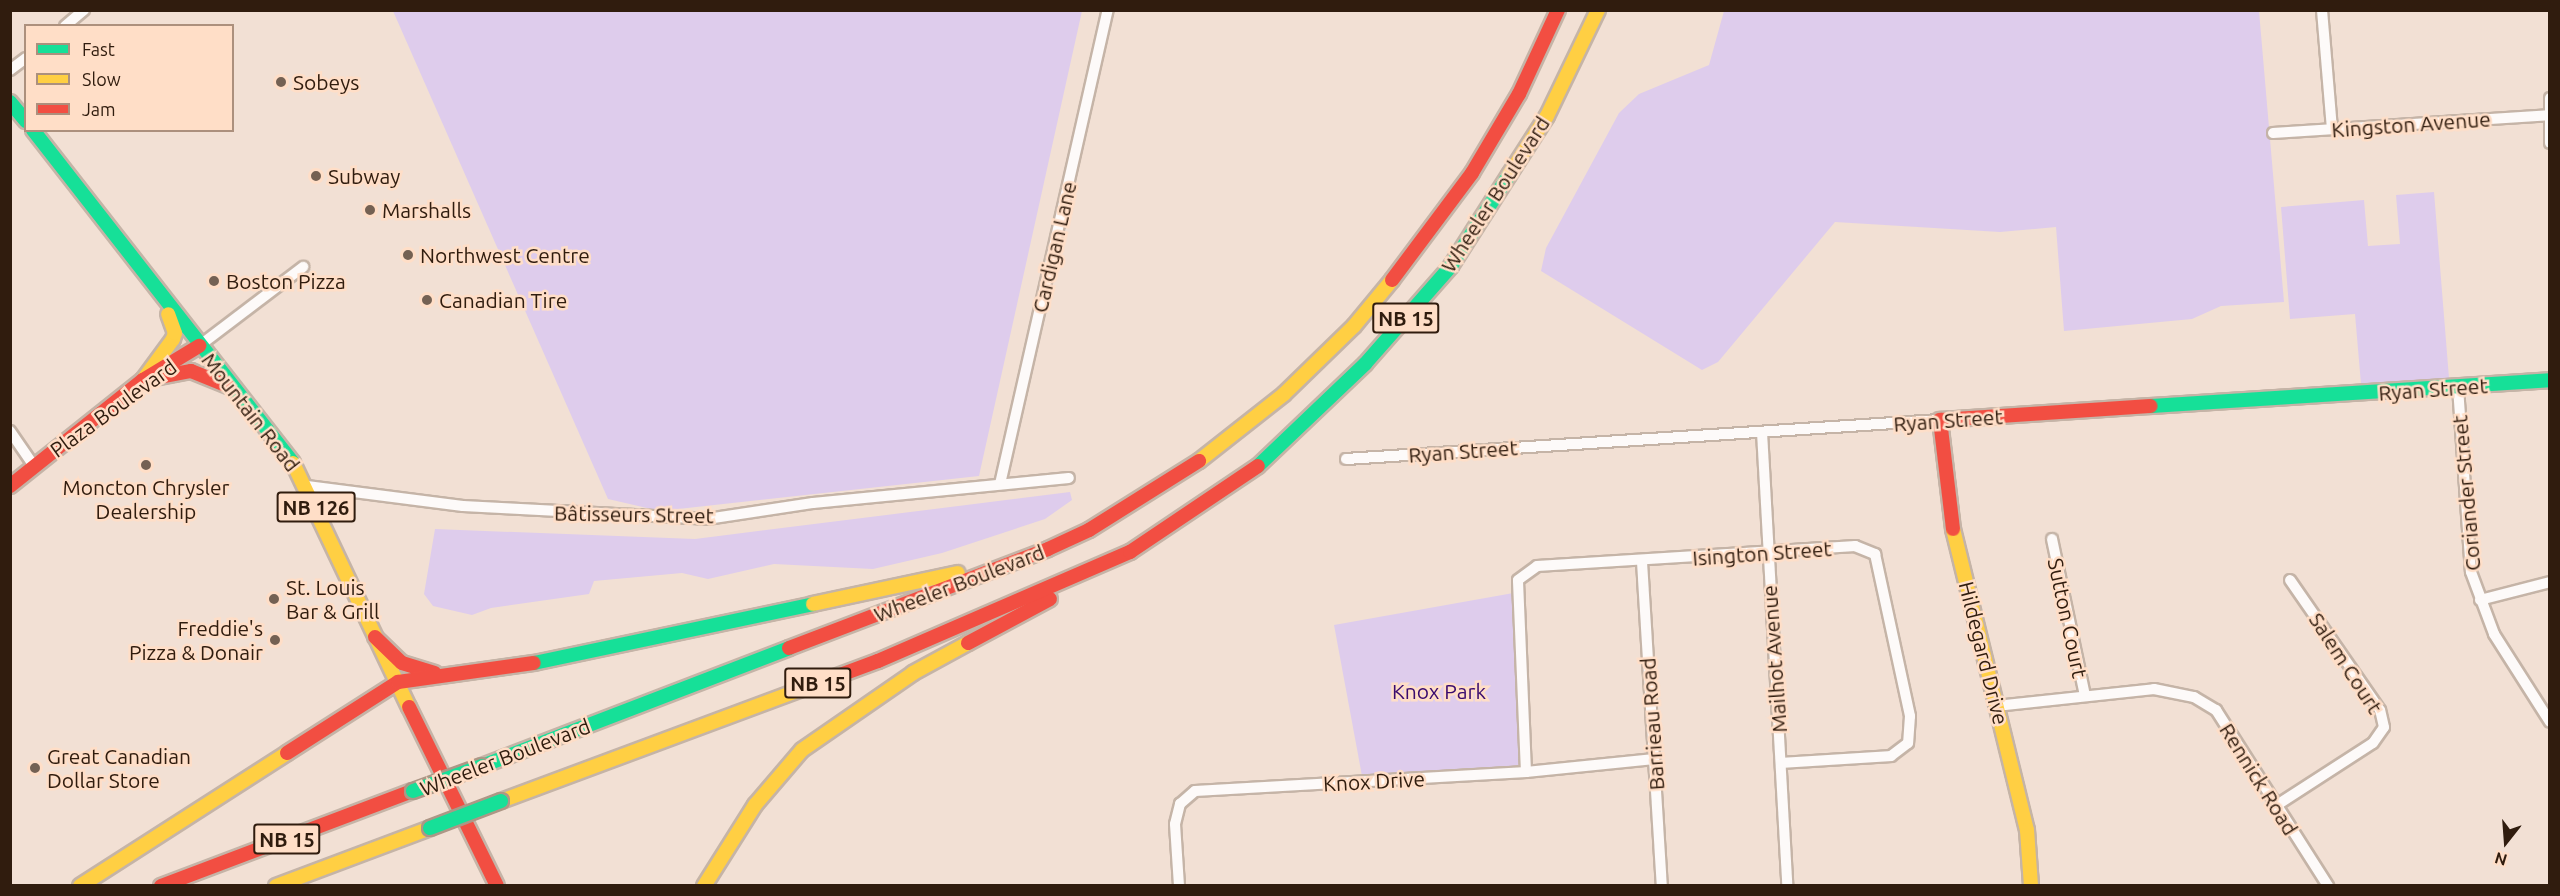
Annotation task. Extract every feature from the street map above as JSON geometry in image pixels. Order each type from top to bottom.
[{"type":"main road","name":"Wheeler Boulevard","points":[[161,885],[482,766],[1048,549],[1089,530],[1207,456],[1284,394],[1354,326],[1472,173],[1519,94],[1558,10]]},
{"type":"main road","name":"Wheeler Boulevard","points":[[276,885],[878,661],[1130,552],[1272,456],[1365,364],[1451,266],[1547,116],[1598,10]]},
{"type":"main road","points":[[10,102],[24,119]]},
{"type":"main road","name":"Mountain Road","points":[[35,132],[199,346],[236,390],[307,486],[375,637],[497,885]]},
{"type":"main road","points":[[143,380],[175,333],[161,297]]},
{"type":"main road","name":"Plaza Boulevard","points":[[10,486],[143,380],[199,346]]},
{"type":"main road","points":[[143,380],[191,371],[236,390]]},
{"type":"main road","name":"Ryan Street","points":[[1940,420],[2550,380]]},
{"type":"main road","name":"Hildegard Drive","points":[[1940,420],[1951,521],[2028,830],[2031,885]]},
{"type":"main road","points":[[80,885],[398,682],[538,660],[948,576],[1089,530]]},
{"type":"main road","points":[[704,885],[755,805],[802,750],[913,673],[1130,552]]},
{"type":"main road","points":[[375,637],[402,663],[427,674],[538,660]]},
{"type":"street","points":[[67,24],[84,10]]},
{"type":"street","name":"Cardigan Lane","points":[[1000,484],[1108,10]]},
{"type":"street","points":[[2322,10],[2332,129]]},
{"type":"street","points":[[10,70],[24,60]]},
{"type":"street","points":[[2550,98],[2548,115],[2550,143]]},
{"type":"street","name":"Kingston Avenue","points":[[2273,133],[2548,115]]},
{"type":"street","name":"Plaza Boulevard","points":[[199,346],[303,267]]},
{"type":"street","name":"Coriander Street","points":[[2458,387],[2467,542],[2480,600],[2508,658],[2550,722]]},
{"type":"street","name":"Ryan Street","points":[[1346,459],[1940,420]]},
{"type":"street","points":[[10,431],[34,466]]},
{"type":"street","name":"Mailhot Avenue","points":[[1762,432],[1787,885]]},
{"type":"street","name":"Bâtisseurs Street","points":[[307,486],[463,506],[707,519],[813,503],[1069,478]]},
{"type":"street","name":"Sutton Court","points":[[2052,539],[2085,696]]},
{"type":"street","name":"Isington Street","points":[[1526,772],[1518,580],[1537,566],[1642,562],[1855,546],[1875,555],[1911,717],[1908,743],[1891,756],[1781,763]]},
{"type":"street","name":"Barrieau Road","points":[[1642,562],[1662,885]]},
{"type":"street","name":"Salem Court","points":[[2277,805],[2373,743],[2384,727],[2380,710],[2290,580]]},
{"type":"street","points":[[2480,600],[2550,582]]},
{"type":"street","name":"Rennick Road","points":[[1996,706],[2154,689],[2202,702],[2216,710],[2328,885]]},
{"type":"street","name":"Knox Drive","points":[[1179,885],[1175,824],[1180,804],[1196,791],[1526,772],[1654,759]]},
{"type":"green space","points":[[393,11],[1082,11],[979,476],[660,511],[608,499]]},
{"type":"green space","points":[[1724,11],[2259,11],[2284,302],[2221,306],[2192,319],[2064,331],[2056,227],[2000,232],[1835,222],[1718,362],[1702,370],[1541,271],[1546,248],[1619,113],[1639,94],[1709,65]]},
{"type":"green space","points":[[2434,192],[2449,378],[2361,384],[2355,314],[2290,319],[2281,207],[2364,200],[2368,246],[2400,244],[2396,195]]},
{"type":"green space","points":[[1070,492],[1072,500],[1045,519],[942,553],[873,569],[774,564],[708,579],[682,573],[594,581],[589,594],[491,608],[472,615],[433,606],[424,594],[435,529],[695,539]]},
{"type":"green space","name":"Knox Park","points":[[1519,592],[1526,772],[1362,776],[1334,625]]},
{"type":"traffic: fast","points":[[10,102],[24,119]]},
{"type":"traffic: fast","points":[[35,132],[293,463]]},
{"type":"traffic: fast","points":[[1258,466],[1365,364],[1451,266],[1509,175]]},
{"type":"traffic: fast","points":[[2151,406],[2550,380]]},
{"type":"traffic: fast","points":[[534,663],[813,604]]},
{"type":"traffic: fast","points":[[482,766],[789,648]]},
{"type":"traffic: fast","points":[[413,791],[482,766]]},
{"type":"traffic: fast","points":[[430,828],[501,801]]},
{"type":"traffic: slow","points":[[1509,175],[1547,116],[1598,10]]},
{"type":"traffic: slow","points":[[1199,461],[1284,394],[1354,326],[1392,280]]},
{"type":"traffic: slow","points":[[143,380],[173,339],[175,333],[168,314]]},
{"type":"traffic: slow","points":[[293,463],[409,707]]},
{"type":"traffic: slow","points":[[1953,529],[2027,830],[2031,886]]},
{"type":"traffic: slow","points":[[813,604],[958,573]]},
{"type":"traffic: slow","points":[[704,886],[755,805],[802,750],[913,673],[968,643]]},
{"type":"traffic: slow","points":[[501,801],[805,688]]},
{"type":"traffic: slow","points":[[80,886],[287,753]]},
{"type":"traffic: slow","points":[[276,886],[430,828]]},
{"type":"traffic: jam","points":[[1392,280],[1472,173],[1519,94],[1558,10]]},
{"type":"traffic: jam","points":[[10,486],[143,380],[199,346]]},
{"type":"traffic: jam","points":[[143,380],[191,371],[228,386]]},
{"type":"traffic: jam","points":[[1953,529],[1940,420],[2151,406]]},
{"type":"traffic: jam","points":[[789,648],[1048,549],[1089,530],[1199,461]]},
{"type":"traffic: jam","points":[[805,688],[878,661],[1130,552],[1258,466]]},
{"type":"traffic: jam","points":[[968,643],[1050,599]]},
{"type":"traffic: jam","points":[[375,637],[402,663],[434,673]]},
{"type":"traffic: jam","points":[[287,753],[398,682],[534,663]]},
{"type":"traffic: jam","points":[[409,707],[497,886]]},
{"type":"traffic: jam","points":[[161,886],[413,791]]},
{"type":"place","name":"Sobeys","points":[[281,82]]},
{"type":"place","name":"Subway","points":[[316,176]]},
{"type":"place","name":"Marshalls","points":[[370,210]]},
{"type":"place","name":"Northwest Centre","points":[[408,255]]},
{"type":"place","name":"Boston Pizza","points":[[214,281]]},
{"type":"place","name":"Canadian Tire","points":[[427,300]]},
{"type":"place","name":"Moncton Chrysler Dealership","points":[[146,465]]},
{"type":"place","name":"St. Louis Bar & Grill","points":[[274,599]]},
{"type":"place","name":"Freddie's Pizza & Donair","points":[[275,640]]},
{"type":"place","name":"Great Canadian Dollar Store","points":[[35,768]]}]
